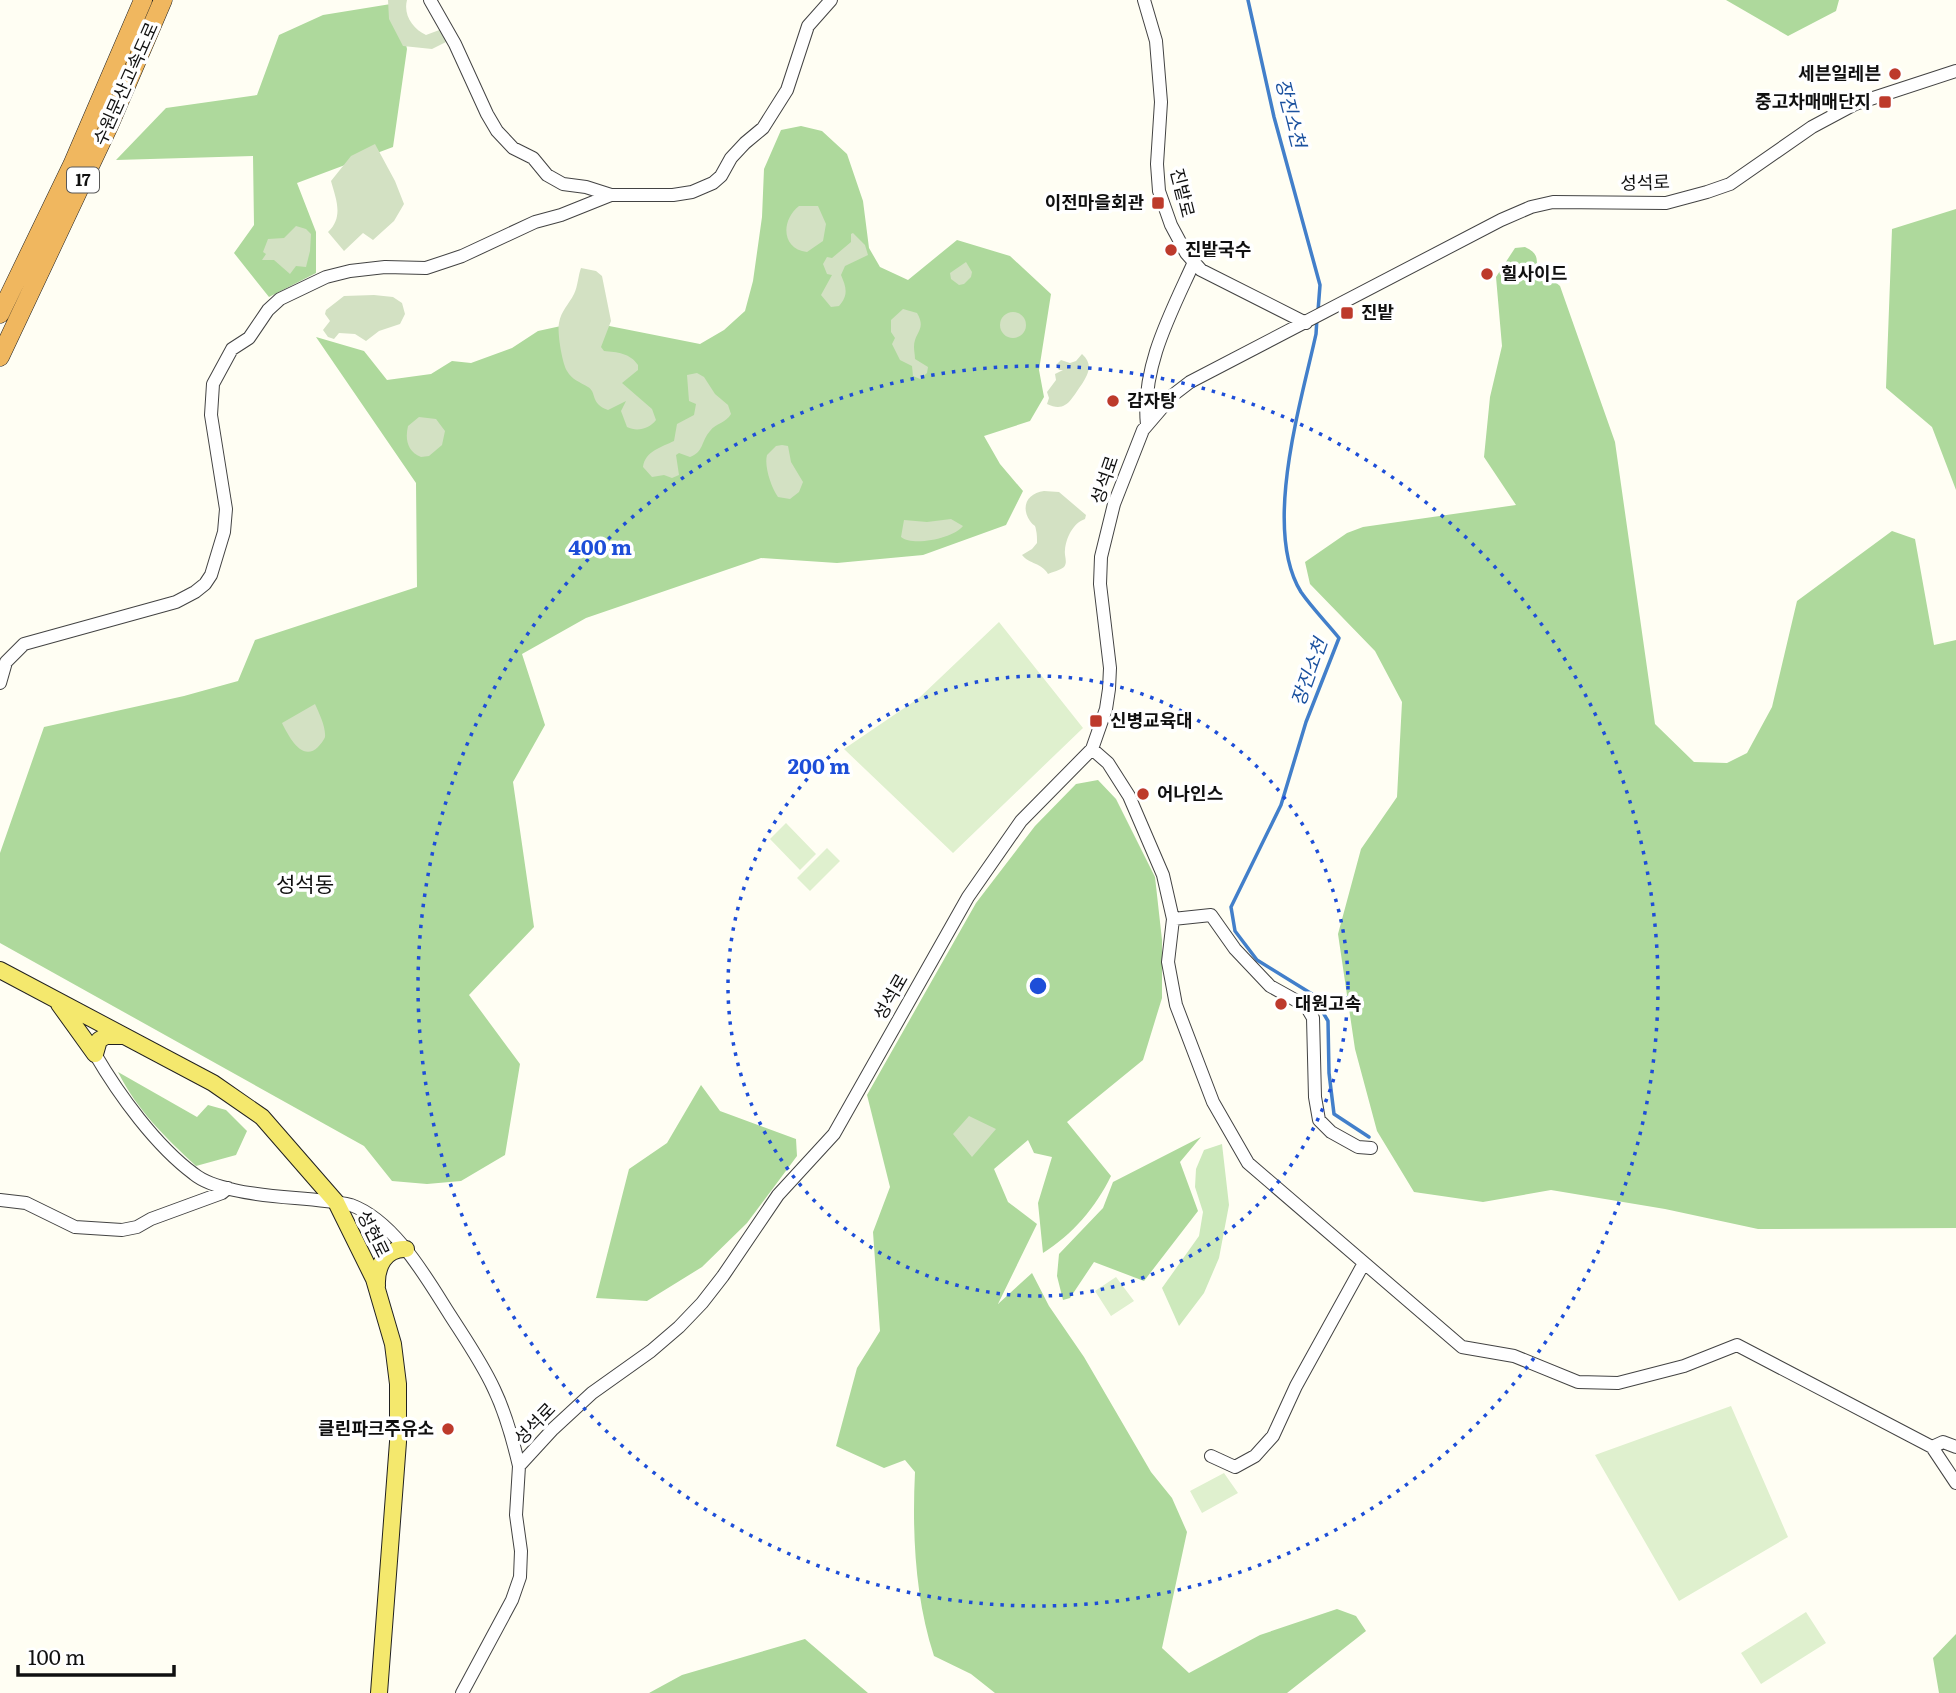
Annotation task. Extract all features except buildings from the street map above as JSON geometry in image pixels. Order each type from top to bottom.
[{"type":"highway","name":"수원문산고속도로","points":[[0,314],[72,165],[144,0]]},
{"type":"highway","name":"수원문산고속도로","points":[[0,357],[109,126],[163,0]]},
{"type":"main road","name":"성현로","points":[[0,970],[213,1083],[262,1117],[336,1202],[362,1251],[378,1292],[393,1344],[398,1384],[398,1442],[379,1693]]},
{"type":"main road","points":[[55,999],[95,1054]]},
{"type":"main road","points":[[95,1054],[99,1040],[114,1035],[127,1036]]},
{"type":"main road","points":[[378,1292],[379,1265],[394,1251],[406,1249]]},
{"type":"street","points":[[430,0],[455,44],[497,131],[513,148],[533,158],[547,175],[563,184],[586,187],[611,195],[673,195],[692,192],[713,183],[721,176],[732,158],[762,128],[780,103],[808,26],[831,0]]},
{"type":"street","name":"진밭로","points":[[1144,0],[1156,41],[1161,102],[1157,164],[1160,191],[1171,225],[1186,253],[1201,270],[1308,322]]},
{"type":"street","name":"성석로","points":[[462,1693],[512,1600],[520,1577],[521,1551],[516,1515],[519,1466],[553,1429],[592,1393],[651,1351],[702,1303],[778,1195],[834,1134],[968,897],[1021,821],[1091,749],[1106,709],[1109,690],[1110,668],[1100,584],[1101,557],[1114,504],[1133,452],[1147,425],[1173,394],[1190,382],[1308,322],[1466,236],[1531,207],[1553,202],[1665,203],[1719,188],[1744,176],[1812,127],[1855,104],[1956,71]]},
{"type":"street","points":[[0,683],[6,662],[24,644],[176,602],[205,584],[211,575],[224,532],[226,509],[211,415],[213,384],[232,349],[249,338],[268,310],[280,299],[311,283],[349,271],[384,267],[426,268],[462,256],[536,222],[611,195]]},
{"type":"street","points":[[1147,425],[1145,401],[1158,342],[1194,262]]},
{"type":"street","points":[[0,648],[6,662]]},
{"type":"street","points":[[1091,749],[1108,762],[1148,835],[1163,875],[1173,919],[1168,962],[1176,1005],[1213,1102],[1248,1163],[1462,1347],[1514,1356],[1578,1382],[1618,1383],[1684,1366],[1737,1345],[1932,1447],[1956,1483]]},
{"type":"street","points":[[1173,919],[1211,915],[1235,949],[1270,986],[1306,1006],[1313,1018],[1315,1097],[1319,1120],[1332,1132],[1358,1147],[1371,1148]]},
{"type":"street","points":[[95,1054],[125,1098],[176,1159],[206,1181],[263,1195],[336,1202],[360,1208],[406,1249],[474,1352],[495,1391],[511,1431],[519,1466]]},
{"type":"street","points":[[0,1200],[26,1203],[75,1227],[122,1230],[137,1227],[161,1215],[222,1193],[228,1188]]},
{"type":"street","points":[[1211,1456],[1235,1466],[1255,1456],[1273,1436],[1302,1374],[1364,1263]]},
{"type":"street","points":[[1932,1447],[1943,1442],[1956,1447]]},
{"type":"green space","points":[[388,0],[407,0],[406,11],[417,29],[426,35],[442,29],[450,43],[446,42],[432,49],[403,46],[389,19]]},
{"type":"green space","points":[[1726,0],[1839,0],[1836,11],[1788,36]]},
{"type":"green space","points":[[397,3],[407,49],[393,147],[297,183],[316,232],[316,273],[269,297],[234,253],[254,225],[253,156],[116,160],[166,108],[257,95],[279,35],[323,15]]},
{"type":"green space","points":[[801,126],[822,131],[847,154],[863,201],[869,248],[880,267],[908,280],[957,240],[1010,256],[1051,294],[1039,370],[1044,397],[1030,421],[984,436],[1000,464],[1023,491],[1006,525],[923,555],[837,563],[761,558],[586,618],[522,654],[545,725],[513,782],[534,927],[469,995],[520,1064],[505,1155],[461,1181],[427,1184],[392,1181],[364,1146],[0,943],[0,853],[44,727],[184,696],[238,681],[255,640],[417,587],[416,483],[316,337],[364,351],[387,380],[431,374],[452,361],[471,363],[512,348],[538,331],[584,321],[700,344],[724,330],[745,311],[753,281],[762,217],[764,169],[781,130]]},
{"type":"green space","points":[[375,144],[404,204],[394,221],[373,240],[363,233],[344,251],[328,232],[337,214],[331,181],[351,156]]},
{"type":"green space","points":[[799,206],[818,206],[826,224],[823,241],[807,252],[792,246],[786,233],[789,219]]},
{"type":"green space","points":[[1956,209],[1956,490],[1932,427],[1886,388],[1892,229]]},
{"type":"green space","points":[[296,226],[311,234],[310,251],[306,267],[296,266],[290,274],[274,260],[262,260],[266,254],[263,252],[268,239],[284,238]]},
{"type":"green space","points":[[853,233],[865,245],[868,255],[845,266],[841,275],[845,287],[844,298],[839,306],[831,307],[821,295],[832,275],[827,274],[823,264],[827,257],[832,258],[851,242]]},
{"type":"green space","points":[[1525,247],[1534,253],[1541,274],[1560,286],[1615,442],[1655,724],[1694,762],[1727,763],[1747,753],[1772,707],[1797,601],[1892,531],[1915,539],[1934,645],[1956,640],[1956,1228],[1758,1229],[1665,1209],[1551,1190],[1483,1202],[1414,1192],[1377,1131],[1355,1049],[1338,934],[1361,849],[1397,797],[1402,702],[1375,651],[1310,584],[1305,562],[1347,533],[1363,527],[1516,505],[1484,457],[1490,397],[1502,346],[1496,277],[1515,248]]},
{"type":"green space","points":[[966,262],[972,272],[971,277],[959,285],[951,279],[950,273]]},
{"type":"green space","points":[[581,268],[596,271],[602,276],[611,321],[601,347],[604,351],[627,356],[638,365],[638,370],[622,383],[652,409],[656,420],[646,427],[627,427],[621,411],[626,401],[608,410],[602,407],[591,389],[571,377],[565,367],[559,340],[559,323],[575,291]]},
{"type":"green space","points":[[344,296],[393,297],[402,303],[405,314],[400,324],[379,331],[366,341],[355,334],[339,333],[334,339],[328,337],[323,330],[330,321],[325,314],[326,310]]},
{"type":"green space","points":[[903,309],[917,313],[921,323],[914,347],[915,359],[928,367],[927,373],[920,379],[913,376],[912,366],[900,360],[892,344],[895,338],[891,332],[891,320]]},
{"type":"green space","points":[[1013,312],[1023,315],[1026,325],[1023,335],[1013,338],[1003,335],[1000,325],[1003,315]]},
{"type":"green space","points":[[1082,354],[1088,361],[1089,369],[1075,394],[1068,403],[1060,407],[1047,404],[1047,392],[1056,380],[1055,374],[1063,370],[1059,370],[1056,365],[1061,360],[1070,363],[1076,361]]},
{"type":"green space","points":[[697,373],[704,377],[715,394],[728,405],[731,414],[710,431],[695,455],[676,455],[679,475],[672,478],[664,475],[652,477],[643,467],[647,457],[674,441],[677,424],[694,415],[696,404],[689,401],[687,375]]},
{"type":"green space","points":[[419,417],[436,419],[445,431],[442,445],[429,456],[421,457],[408,444],[408,426]]},
{"type":"green space","points":[[776,446],[788,446],[791,462],[803,482],[799,492],[790,499],[778,497],[766,465],[767,455]]},
{"type":"green space","points":[[1044,491],[1059,492],[1086,515],[1069,536],[1064,567],[1048,574],[1022,555],[1037,543],[1035,526],[1027,515],[1027,501],[1034,494]]},
{"type":"green space","points":[[951,519],[963,526],[943,537],[914,541],[901,537],[904,520],[927,522]]},
{"type":"green space","points":[[999,622],[1083,728],[953,853],[844,749],[919,698]]},
{"type":"green space","points":[[315,704],[325,737],[318,747],[306,752],[296,746],[282,723]]},
{"type":"green space","points":[[1098,780],[1116,799],[1155,877],[1162,940],[1162,998],[1143,1060],[1067,1122],[1111,1176],[1091,1209],[1073,1229],[1043,1253],[1038,1203],[1052,1157],[1034,1153],[1028,1140],[994,1169],[1008,1202],[1037,1224],[998,1304],[1032,1273],[1049,1306],[1084,1357],[1151,1472],[1172,1498],[1187,1532],[1162,1648],[1189,1673],[1260,1635],[1337,1609],[1356,1616],[1366,1631],[1287,1693],[995,1693],[971,1674],[934,1656],[916,1565],[915,1472],[905,1460],[884,1468],[836,1446],[857,1368],[880,1331],[873,1232],[890,1187],[867,1095],[976,903],[1035,826],[1076,784]]},
{"type":"green space","points":[[786,823],[816,854],[800,870],[770,839]]},
{"type":"green space","points":[[827,848],[840,861],[810,891],[797,878]]},
{"type":"green space","points":[[118,1072],[197,1117],[208,1105],[226,1110],[247,1131],[236,1155],[196,1166],[143,1111]]},
{"type":"green space","points":[[701,1085],[720,1111],[796,1139],[797,1156],[747,1223],[702,1267],[647,1301],[596,1298],[629,1169],[667,1143]]},
{"type":"green space","points":[[969,1116],[996,1129],[972,1157],[953,1134]]},
{"type":"green space","points":[[1201,1137],[1180,1162],[1198,1211],[1144,1281],[1094,1262],[1070,1298],[1063,1300],[1057,1276],[1059,1254],[1103,1208],[1113,1182]]},
{"type":"green space","points":[[1222,1144],[1229,1205],[1219,1258],[1204,1293],[1179,1326],[1162,1288],[1199,1236],[1203,1212],[1195,1187],[1196,1169],[1204,1150]]},
{"type":"green space","points":[[1116,1277],[1134,1301],[1111,1316],[1095,1291]]},
{"type":"green space","points":[[1731,1406],[1788,1537],[1679,1601],[1595,1455]]},
{"type":"green space","points":[[1224,1473],[1238,1493],[1202,1513],[1190,1491]]},
{"type":"green space","points":[[1806,1612],[1826,1643],[1761,1684],[1741,1653]]},
{"type":"green space","points":[[1956,1634],[1956,1693],[1939,1693],[1933,1658]]},
{"type":"green space","points":[[805,1639],[868,1693],[649,1693],[682,1675]]},
{"type":"waterway","name":"장진소천","points":[[1248,0],[1274,117],[1320,285],[1318,311]]},
{"type":"waterway","name":"장진소천","points":[[1317,318],[1316,334],[1288,465],[1285,535],[1290,566],[1301,592],[1339,638],[1306,722],[1281,805],[1231,907],[1235,931],[1257,960],[1312,994],[1328,1021],[1329,1073],[1334,1114],[1369,1137]]},
{"type":"place","name":"세븐일레븐","points":[[1895,74]]},
{"type":"place","name":"중고차매매단지","points":[[1885,102]]},
{"type":"place","name":"이전마을회관","points":[[1158,203]]},
{"type":"place","name":"진밭국수","points":[[1171,250]]},
{"type":"place","name":"힐사이드","points":[[1487,274]]},
{"type":"place","name":"진밭","points":[[1347,313]]},
{"type":"place","name":"감자탕","points":[[1113,401]]},
{"type":"place","name":"신병교육대","points":[[1096,721]]},
{"type":"place","name":"어나인스","points":[[1143,794]]},
{"type":"place","name":"대원고속","points":[[1281,1004]]},
{"type":"place","name":"클린파크주유소","points":[[448,1429]]},
{"type":"district","name":"성석동","points":[[305,885]]}]
